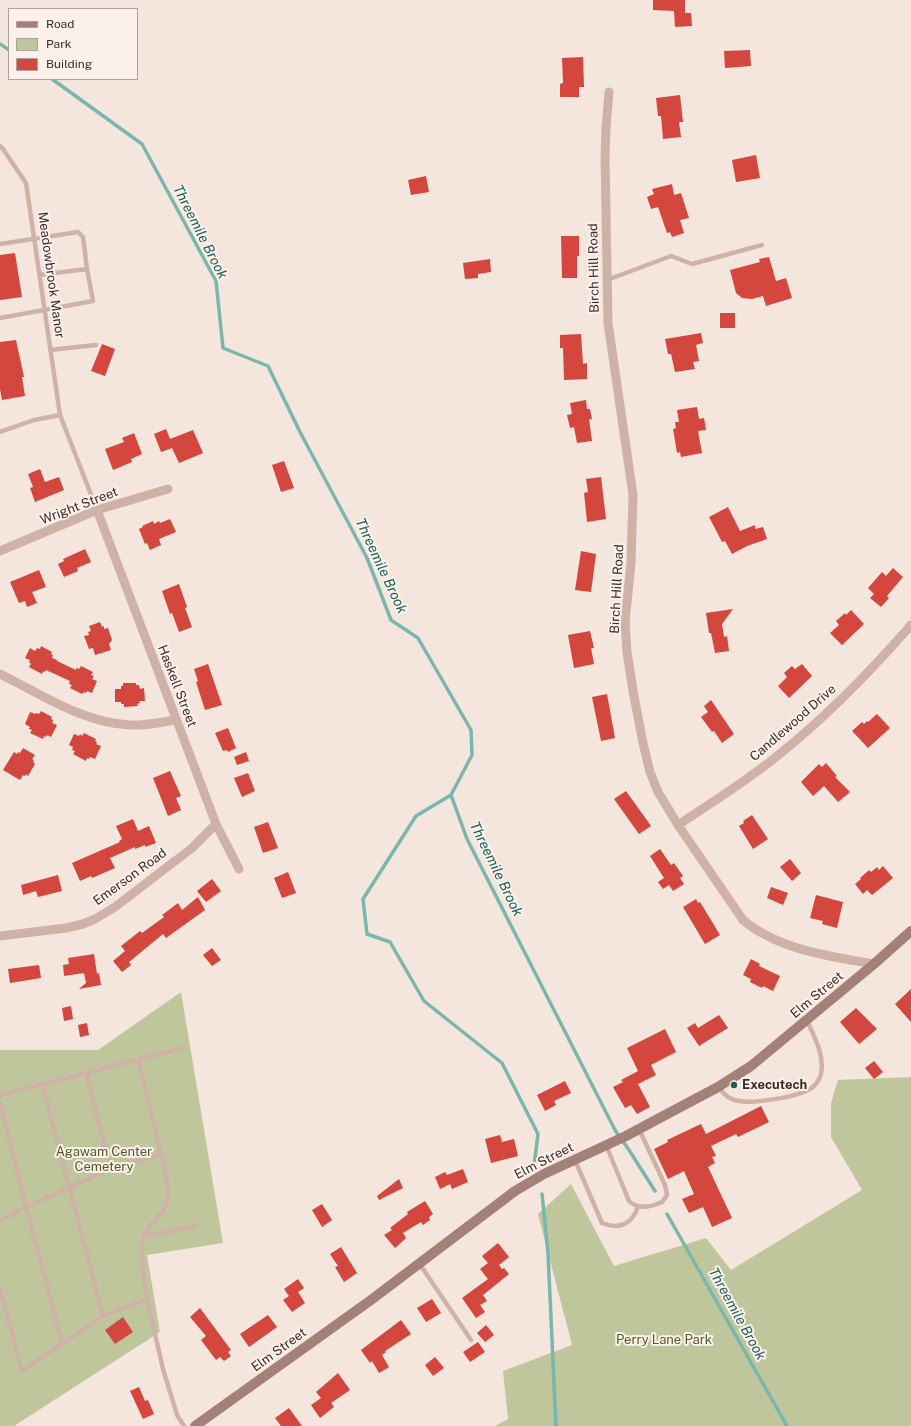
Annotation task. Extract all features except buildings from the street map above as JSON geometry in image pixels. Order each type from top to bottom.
[{"type":"street","name":"Birch Hill Road","points":[[609,92],[605,156],[606,280],[608,323],[633,495],[631,570],[625,622],[627,652],[633,691],[650,772],[658,792],[678,824],[743,920],[753,928],[776,940],[800,949],[828,956],[874,964]]},
{"type":"street","name":"Wright Street","points":[[0,550],[98,510],[168,489]]},
{"type":"street","name":"Haskell Street","points":[[98,510],[216,824],[239,869]]},
{"type":"street","name":"Candlewood Drive","points":[[678,824],[752,775],[792,744],[845,695],[911,625]]},
{"type":"street","points":[[0,674],[57,703],[82,714],[107,722],[132,726],[176,720]]},
{"type":"street","name":"Emerson Road","points":[[0,936],[66,928],[83,924],[95,919],[115,907],[192,848],[216,824]]},
{"type":"street","name":"Elm Street","points":[[195,1426],[282,1364],[515,1191],[544,1174],[626,1136],[718,1086],[751,1066],[807,1021],[911,931]]},
{"type":"lane","name":"Meadowbrook Manor","points":[[0,146],[26,183],[60,415],[98,510]]},
{"type":"lane","points":[[0,244],[78,232],[83,237],[93,301],[0,318]]},
{"type":"lane","points":[[606,280],[671,256],[692,264],[762,245]]},
{"type":"lane","points":[[40,275],[87,268]]},
{"type":"lane","points":[[50,350],[96,345]]},
{"type":"lane","points":[[0,432],[34,420],[60,415]]},
{"type":"lane","points":[[718,1086],[728,1097],[740,1102],[783,1098],[812,1088],[821,1074],[821,1063],[816,1041],[807,1021]]},
{"type":"lane","points":[[0,1095],[183,1048]]},
{"type":"lane","points":[[138,1059],[168,1185],[167,1201],[163,1211],[150,1225],[142,1242],[141,1257],[147,1299],[163,1369],[177,1415],[184,1426]]},
{"type":"lane","points":[[86,1073],[111,1169]]},
{"type":"lane","points":[[42,1084],[103,1316]]},
{"type":"lane","points":[[0,1103],[62,1342]]},
{"type":"lane","points":[[611,1143],[629,1201],[633,1205],[648,1207],[662,1202],[666,1195],[665,1185],[639,1129]]},
{"type":"lane","points":[[0,1221],[111,1169],[161,1154]]},
{"type":"lane","points":[[575,1160],[602,1223],[615,1227],[623,1225],[636,1215],[638,1206]]},
{"type":"lane","points":[[146,1236],[196,1226]]},
{"type":"lane","points":[[419,1263],[471,1340]]},
{"type":"lane","points":[[0,1288],[22,1371],[62,1342],[103,1316],[147,1299]]},
{"type":"green space","name":"Agawam Center Cemetery","points":[[181,992],[223,1243],[147,1255],[160,1332],[14,1426],[0,1426],[0,1050],[98,1050]]},
{"type":"green space","name":"Perry Lane Park","points":[[911,1077],[911,1426],[495,1426],[508,1419],[503,1371],[572,1345],[538,1214],[571,1184],[614,1266],[706,1238],[731,1270],[862,1190],[831,1137],[831,1103],[838,1080]]},
{"type":"waterway","name":"Threemile Brook","points":[[0,44],[8,49]]},
{"type":"waterway","name":"Threemile Brook","points":[[53,80],[142,144],[216,281],[223,348],[268,366],[300,432],[367,558],[391,620],[418,638],[471,730],[472,755],[451,795],[467,839],[615,1130],[655,1191]]},
{"type":"waterway","points":[[451,795],[416,816],[363,899],[367,934],[390,942],[424,1001],[502,1063],[538,1134],[534,1166]]},
{"type":"waterway","points":[[542,1194],[548,1253],[556,1426]]},
{"type":"waterway","name":"Threemile Brook","points":[[667,1214],[787,1426]]},
{"type":"place","name":"Executech","points":[[734,1085]]}]
